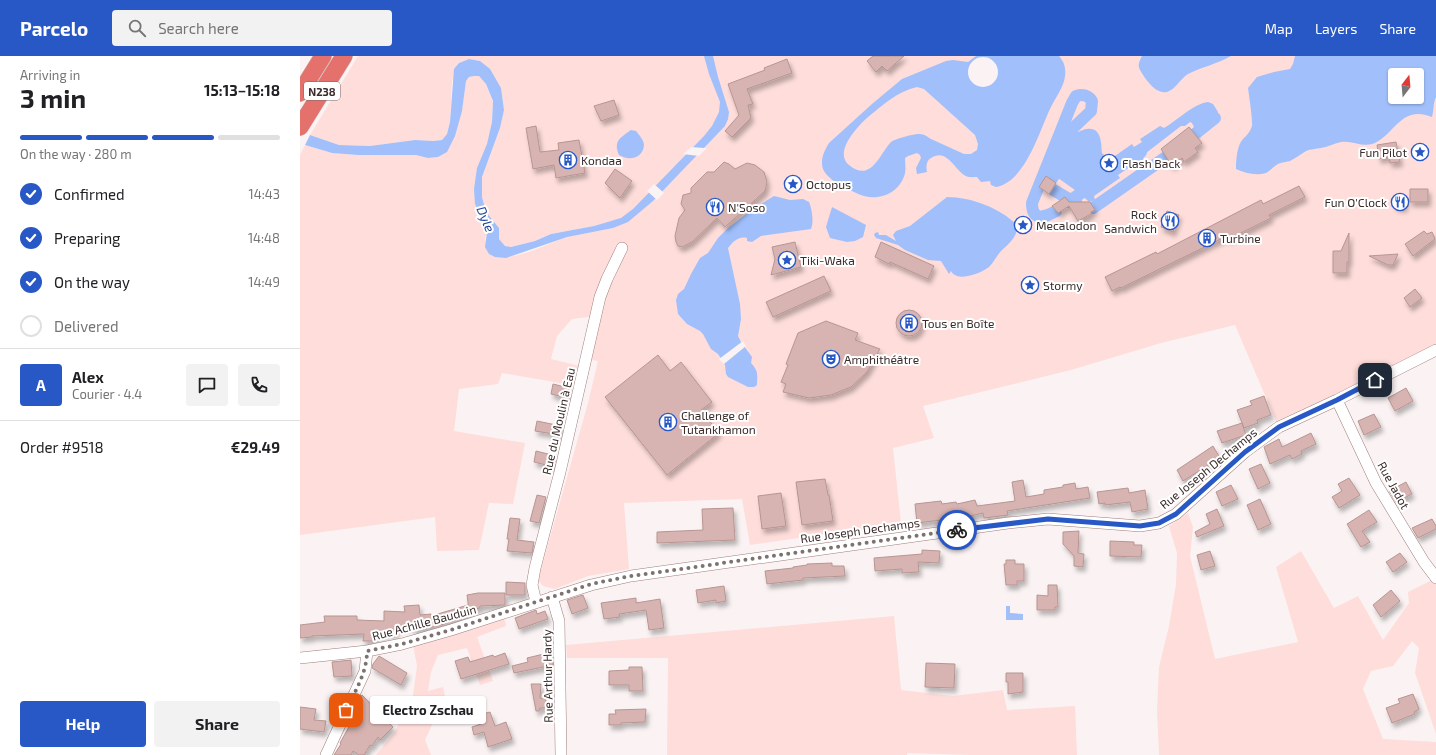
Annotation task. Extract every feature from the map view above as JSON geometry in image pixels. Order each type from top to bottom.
[{"type":"highway","name":"N238","points":[[300,93],[323,56]]},
{"type":"highway","name":"N238","points":[[300,127],[344,56]]},
{"type":"street","name":"Rue du Moulin à Eau","points":[[536,602],[532,584],[535,568],[560,472],[597,309],[607,279],[622,248]]},
{"type":"street","name":"Rue Joseph Dechamps","points":[[552,597],[591,584],[631,576],[1008,523],[1048,519],[1140,526],[1159,523],[1176,514],[1245,452],[1279,427],[1337,400],[1436,350]]},
{"type":"street","name":"Rue Jadot","points":[[1337,400],[1376,483],[1424,562],[1436,578]]},
{"type":"street","name":"Rue Achille Bauduin","points":[[300,658],[367,651],[402,644],[451,630],[552,597]]},
{"type":"street","name":"Rue Arthur Hardy","points":[[552,597],[559,621],[561,755]]},
{"type":"street","points":[[326,755],[365,671],[367,651]]},
{"type":"shaded area","points":[[358,56],[1436,56],[1436,345],[1340,392],[1276,421],[1235,325],[1161,343],[1071,370],[923,406],[934,438],[893,448],[901,523],[750,545],[742,499],[624,503],[629,569],[588,576],[555,589],[543,586],[538,580],[588,403],[598,361],[592,360],[598,319],[589,317],[572,319],[557,336],[551,359],[580,366],[577,386],[502,373],[498,384],[459,389],[454,431],[525,443],[513,504],[489,503],[479,550],[437,551],[435,517],[300,535],[300,155],[305,145],[332,153],[358,155],[416,155],[428,158],[438,157],[462,111],[466,81],[469,77],[479,76],[486,84],[493,102],[492,122],[475,204],[487,232],[485,240],[489,254],[497,257],[517,255],[572,235],[613,228],[611,221],[594,226],[551,234],[535,241],[511,247],[505,246],[499,239],[499,228],[486,212],[482,197],[482,177],[500,128],[504,110],[501,88],[480,61],[469,59],[459,63],[452,82],[450,122],[447,134],[442,140],[415,140],[370,146],[339,145],[310,135]]},
{"type":"shaded area","points":[[1188,513],[1193,527],[1190,556],[1215,659],[1298,642],[1276,567],[1301,551],[1334,608],[1358,596],[1383,640],[1409,603],[1408,592],[1436,578],[1436,734],[1415,673],[1419,648],[1412,641],[1393,666],[1371,671],[1363,689],[1383,739],[1436,742],[1436,755],[1159,755],[1157,710],[1159,667],[1169,626],[1176,584],[1177,553],[1169,526]]},
{"type":"shaded area","points":[[504,616],[506,626],[477,637],[493,681],[480,685],[467,648],[438,655],[431,672],[428,691],[443,687],[446,701],[425,740],[431,755],[376,755],[394,733],[413,695],[417,666],[413,645]]},
{"type":"shaded area","points":[[894,616],[901,690],[953,696],[1003,690],[1007,710],[1075,706],[1077,755],[972,755],[907,753],[907,755],[667,755],[668,658],[567,658],[566,645]]},
{"type":"water","name":"Dyle","points":[[704,56],[713,56],[729,112],[728,119],[725,126],[653,201],[628,222],[613,228],[567,237],[506,258],[495,257],[489,254],[485,247],[487,232],[475,204],[474,189],[477,168],[487,144],[492,122],[493,101],[486,84],[479,76],[469,77],[466,81],[462,111],[455,136],[447,152],[438,157],[428,158],[416,155],[358,155],[332,153],[305,145],[310,135],[339,145],[370,146],[415,140],[442,140],[447,134],[450,122],[454,69],[459,63],[469,59],[480,61],[490,69],[501,88],[504,110],[500,128],[482,177],[482,197],[486,212],[499,228],[499,239],[505,246],[511,247],[535,241],[551,234],[594,226],[621,218],[633,209],[704,136],[712,126],[719,112],[720,102]]},
{"type":"water","points":[[976,56],[1059,56],[1062,60],[1065,70],[1063,84],[1050,109],[1030,155],[1015,176],[1006,183],[996,187],[991,185],[990,181],[981,182],[977,177],[966,176],[949,160],[941,155],[929,159],[926,168],[927,172],[917,174],[916,168],[921,158],[917,153],[905,158],[905,171],[903,179],[895,190],[884,196],[871,197],[861,195],[838,184],[827,175],[823,169],[822,159],[829,143],[902,79],[946,61],[953,60],[968,62]],"holes":[[[917,87],[924,89],[975,135],[978,144],[977,150],[971,154],[964,154],[924,135],[918,134],[910,135],[891,142],[874,165],[869,169],[863,171],[857,170],[849,165],[845,160],[845,146],[853,133],[864,121],[897,95]]]},
{"type":"water","points":[[1142,56],[1231,56],[1188,74],[1170,91],[1160,92],[1149,83],[1141,72],[1139,63]]},
{"type":"water","points":[[1295,56],[1436,56],[1436,97],[1432,117],[1421,114],[1412,115],[1398,123],[1380,140],[1372,144],[1364,145],[1345,142],[1309,150],[1290,161],[1278,164],[1266,173],[1251,174],[1236,169],[1239,145],[1252,126],[1248,88],[1257,77],[1290,69]]},
{"type":"water","points":[[1208,102],[1213,104],[1218,112],[1213,126],[1205,130],[1201,127],[1195,129],[1190,122],[1185,126],[1181,126],[1146,153],[1140,165],[1136,168],[1133,169],[1127,158],[1112,167],[1120,178],[1094,196],[1095,200],[1089,202],[1082,195],[1051,173],[1049,163],[1044,161],[1045,159],[1053,160],[1057,156],[1065,131],[1062,129],[1065,124],[1074,122],[1076,124],[1074,129],[1078,132],[1087,129],[1096,131],[1100,137],[1102,153],[1106,157],[1112,158],[1132,144],[1134,147],[1142,142],[1140,139],[1160,126],[1164,128],[1191,109],[1202,103]]},
{"type":"water","points":[[631,130],[636,131],[642,139],[644,145],[643,150],[638,156],[634,158],[627,158],[619,155],[617,143]]},
{"type":"water","points":[[774,196],[790,200],[803,199],[809,202],[812,212],[812,223],[811,229],[761,236],[752,242],[747,241],[747,238],[741,238],[728,248],[740,304],[741,319],[738,336],[752,357],[751,363],[757,373],[757,385],[754,387],[748,387],[728,377],[726,374],[725,365],[718,354],[711,349],[703,334],[687,324],[678,314],[676,300],[678,294],[684,289],[700,258],[708,253],[718,238],[750,211]]},
{"type":"water","points":[[947,197],[966,199],[985,205],[1002,213],[1017,225],[1016,233],[1013,239],[1000,252],[989,267],[983,271],[965,277],[956,276],[951,271],[949,274],[941,261],[928,260],[905,250],[898,245],[876,238],[874,235],[878,232],[879,235],[886,235],[896,241],[893,235],[896,231],[910,226]]},
{"type":"water","points":[[832,207],[866,225],[863,237],[855,241],[847,242],[830,238],[826,227]]},
{"type":"water","points":[[1006,606],[1010,606],[1010,613],[1023,614],[1023,620],[1006,620]]},
{"type":"pier","points":[[983,57],[993,62],[998,72],[993,82],[983,87],[973,82],[968,72],[973,62]]},
{"type":"pier","points":[[691,147],[707,148],[699,156],[683,154]]},
{"type":"pier","points":[[654,184],[664,193],[657,200],[647,191]]},
{"type":"pier","points":[[743,341],[746,346],[724,364],[719,359]]},
{"type":"building","points":[[873,56],[904,56],[887,71],[882,66],[876,72],[867,61]]},
{"type":"building","points":[[787,59],[792,73],[747,89],[753,104],[748,105],[751,118],[732,137],[725,131],[739,115],[728,84],[765,70],[764,68]]},
{"type":"building","points":[[614,100],[619,115],[601,121],[594,106]]},
{"type":"building","name":"Kondaa","points":[[536,126],[540,152],[559,150],[558,143],[579,140],[585,173],[556,178],[554,165],[533,169],[526,128]]},
{"type":"building","points":[[1189,127],[1202,143],[1195,148],[1198,152],[1184,162],[1182,158],[1172,166],[1161,149]]},
{"type":"building","points":[[1396,142],[1400,162],[1390,163],[1389,157],[1379,159],[1377,145]]},
{"type":"building","name":"N'Soso","points":[[724,162],[735,169],[747,163],[755,165],[764,172],[767,182],[765,191],[725,227],[717,218],[692,242],[682,247],[678,246],[675,236],[679,218],[685,210],[681,204],[683,195],[691,193],[691,188],[707,172],[714,172]]},
{"type":"building","points":[[615,169],[632,181],[620,198],[605,183]]},
{"type":"building","points":[[1046,176],[1056,183],[1049,194],[1039,187]]},
{"type":"building","name":"Turbine","points":[[1299,186],[1305,197],[1269,215],[1271,218],[1229,239],[1227,236],[1112,291],[1105,277],[1156,252],[1157,254],[1261,200],[1263,204]]},
{"type":"building","points":[[1410,189],[1428,189],[1428,202],[1410,202]]},
{"type":"building","name":"Fun O'Clock","points":[[1396,195],[1406,197],[1404,208],[1394,206]]},
{"type":"building","points":[[1065,197],[1069,202],[1090,202],[1095,210],[1078,221],[1069,206],[1058,213],[1052,206]]},
{"type":"building","name":"Rock Sandwich","points":[[1167,211],[1179,215],[1173,232],[1161,227]]},
{"type":"building","points":[[1424,231],[1427,234],[1432,232],[1435,239],[1413,256],[1405,244]]},
{"type":"building","points":[[1349,233],[1349,262],[1347,262],[1347,273],[1333,273],[1333,251],[1341,251]]},
{"type":"building","points":[[795,242],[801,267],[771,275],[775,259],[772,247]]},
{"type":"building","points":[[881,242],[934,266],[928,279],[875,257]]},
{"type":"building","points":[[1398,254],[1393,265],[1388,265],[1369,256]]},
{"type":"building","points":[[824,276],[831,291],[773,317],[766,302]]},
{"type":"building","points":[[1415,289],[1422,298],[1410,307],[1404,298]]},
{"type":"building","name":"Tous en Boîte","points":[[909,310],[918,314],[922,323],[918,332],[909,336],[900,332],[896,323],[900,314]]},
{"type":"building","name":"Amphithéâtre","points":[[826,321],[858,333],[855,340],[880,349],[867,372],[851,387],[831,395],[809,398],[783,392],[786,384],[781,382],[798,333]]},
{"type":"building","name":"Challenge of Tutankhamon","points":[[658,355],[670,371],[681,362],[712,402],[701,410],[719,433],[667,475],[605,397]]},
{"type":"building","points":[[553,384],[569,388],[567,398],[551,394]]},
{"type":"building","points":[[1406,388],[1413,401],[1395,411],[1388,398]]},
{"type":"building","points":[[1264,396],[1271,415],[1257,420],[1258,423],[1244,428],[1237,410],[1252,405],[1250,401]]},
{"type":"building","points":[[1374,414],[1381,427],[1364,435],[1358,421]]},
{"type":"building","points":[[537,421],[561,426],[560,435],[535,431]]},
{"type":"building","points":[[1242,423],[1246,435],[1222,443],[1217,431]]},
{"type":"building","points":[[1311,433],[1316,444],[1301,451],[1302,454],[1292,459],[1290,455],[1270,464],[1264,447],[1279,439],[1282,447]]},
{"type":"building","points":[[1213,446],[1220,458],[1183,481],[1177,470]]},
{"type":"building","points":[[536,451],[556,456],[554,467],[534,462]]},
{"type":"building","points":[[1261,464],[1270,483],[1258,489],[1249,469]]},
{"type":"building","points":[[1349,478],[1360,495],[1339,508],[1332,497],[1342,491],[1338,484]]},
{"type":"building","points":[[825,479],[833,521],[802,525],[796,482]]},
{"type":"building","points":[[1023,480],[1026,497],[1044,494],[1044,490],[1063,487],[1063,485],[1075,483],[1076,489],[1088,487],[1090,498],[1007,511],[1008,515],[984,518],[983,513],[966,517],[917,523],[915,504],[941,501],[942,504],[956,502],[957,504],[975,500],[977,506],[1015,501],[1012,482]]},
{"type":"building","points":[[1406,482],[1412,494],[1396,502],[1389,491]]},
{"type":"building","points":[[1231,485],[1238,499],[1222,506],[1216,492]]},
{"type":"building","points":[[1128,488],[1129,493],[1145,490],[1148,509],[1132,512],[1130,502],[1105,505],[1105,503],[1099,504],[1097,492]]},
{"type":"building","points":[[781,493],[786,526],[762,529],[758,496]]},
{"type":"building","points":[[537,495],[546,497],[539,523],[530,521]]},
{"type":"building","points":[[1260,499],[1271,524],[1258,530],[1247,505]]},
{"type":"building","points":[[733,508],[735,540],[657,543],[657,532],[703,530],[702,509]]},
{"type":"building","points":[[1217,509],[1224,526],[1197,537],[1195,532],[1210,524],[1206,514]]},
{"type":"building","points":[[1369,510],[1377,522],[1362,531],[1370,542],[1361,547],[1347,524]]},
{"type":"building","points":[[510,518],[520,519],[517,540],[534,542],[532,553],[507,551]]},
{"type":"building","points":[[1432,519],[1436,529],[1418,538],[1412,528]]},
{"type":"building","points":[[1079,531],[1078,553],[1084,554],[1083,567],[1074,566],[1074,556],[1063,544],[1063,532]]},
{"type":"building","points":[[1110,541],[1134,542],[1134,545],[1142,545],[1141,557],[1110,556]]},
{"type":"building","points":[[922,550],[940,551],[939,563],[918,562],[919,572],[902,573],[902,569],[875,571],[874,558],[922,554]]},
{"type":"building","points":[[1210,551],[1215,566],[1201,570],[1197,555]]},
{"type":"building","points":[[1400,553],[1407,562],[1393,572],[1386,562]]},
{"type":"building","points":[[1006,560],[1015,560],[1015,564],[1024,564],[1024,581],[1017,581],[1017,585],[1006,585],[1004,564],[1006,564]]},
{"type":"building","points":[[832,563],[832,566],[844,566],[845,576],[803,578],[803,580],[767,584],[765,571],[793,568],[807,564]]},
{"type":"building","points":[[506,582],[525,583],[525,595],[506,595]]},
{"type":"building","points":[[1048,585],[1057,585],[1058,607],[1055,607],[1055,610],[1037,610],[1037,595],[1048,596]]},
{"type":"building","points":[[724,586],[726,601],[716,603],[716,600],[698,603],[696,590]]},
{"type":"building","points":[[1391,590],[1400,601],[1381,617],[1373,605]]},
{"type":"building","points":[[478,593],[505,593],[505,605],[480,606],[480,608],[469,610],[467,595]]},
{"type":"building","points":[[583,595],[588,608],[572,614],[567,600]]},
{"type":"building","points":[[636,598],[636,603],[660,599],[664,628],[649,630],[646,610],[619,614],[620,617],[604,619],[601,603]]},
{"type":"building","points":[[419,605],[420,615],[431,614],[431,616],[468,605],[471,616],[434,627],[413,630],[413,626],[396,627],[396,634],[383,633],[383,636],[375,637],[375,641],[363,641],[364,634],[312,636],[300,638],[300,625],[325,622],[324,616],[357,616],[357,620],[384,621],[384,611],[405,612],[404,606]]},
{"type":"building","points":[[536,610],[537,614],[545,611],[548,619],[519,629],[515,618]]},
{"type":"building","points":[[552,652],[553,665],[514,673],[512,666],[528,662],[527,658]]},
{"type":"building","points":[[505,653],[509,664],[461,679],[455,661],[468,657],[470,662]]},
{"type":"building","points":[[379,656],[407,673],[401,685],[372,668]]},
{"type":"building","points":[[351,660],[352,676],[334,677],[332,662]]},
{"type":"building","points":[[926,663],[955,664],[954,688],[925,687]]},
{"type":"building","points":[[629,667],[642,667],[643,691],[629,691],[629,685],[609,685],[609,671],[629,670]]},
{"type":"building","points":[[1006,673],[1023,673],[1023,692],[1008,694]]},
{"type":"building","points":[[531,684],[541,684],[540,698],[546,699],[545,708],[540,708],[539,711],[536,711]]},
{"type":"building","points":[[1413,694],[1419,709],[1414,712],[1415,714],[1392,723],[1386,708],[1400,703],[1398,699]]},
{"type":"building","points":[[362,695],[393,727],[380,740],[378,737],[372,746],[370,745],[364,755],[359,755],[353,751],[351,755],[334,755],[360,707],[357,704]]},
{"type":"building","points":[[300,707],[316,709],[314,720],[326,721],[324,732],[300,729]]},
{"type":"building","points":[[646,709],[645,722],[609,725],[609,714],[616,714],[615,710]]},
{"type":"building","points":[[490,712],[495,726],[506,722],[512,739],[488,747],[484,732],[474,735],[472,727],[481,724],[478,715]]},
{"type":"waterway","points":[[1056,211],[1043,216],[1036,215],[1034,213],[1032,203],[1072,103],[1076,96],[1081,95],[1089,97],[1092,101],[1091,111],[1071,130],[1071,138]]},
{"type":"waterway","points":[[1195,134],[1215,118]]},
{"type":"waterway","points":[[1068,202],[1141,152]]},
{"type":"waterway","points":[[1093,208],[1166,157]]},
{"type":"waterway","points":[[1051,180],[1063,162]]},
{"type":"waterway","points":[[1052,189],[1077,204]]},
{"type":"way so far","points":[[346,710],[365,671],[367,651],[402,644],[451,630],[591,584],[631,576],[957,530]]},
{"type":"place","name":"Fun Pilot","points":[[1420,152]]},
{"type":"place","name":"Kondaa","points":[[568,160]]},
{"type":"place","name":"Flash Back","points":[[1109,163]]},
{"type":"place","name":"Octopus","points":[[793,184]]},
{"type":"place","name":"Fun O'Clock","points":[[1400,202]]},
{"type":"place","name":"N'Soso","points":[[715,207]]},
{"type":"place","name":"Rock Sandwich","points":[[1170,221]]},
{"type":"place","name":"Mecalodon","points":[[1023,225]]},
{"type":"place","name":"Turbine","points":[[1207,238]]},
{"type":"place","name":"Tiki-Waka","points":[[787,260]]},
{"type":"place","name":"Stormy","points":[[1030,285]]},
{"type":"place","name":"Tous en Boîte","points":[[909,323]]},
{"type":"place","name":"Amphithéâtre","points":[[831,359]]},
{"type":"place","name":"Challenge of Tutankhamon","points":[[668,422]]},
{"type":"place","name":"Electro Zschau","points":[[346,710]]},
{"type":"route","points":[[957,530],[1048,519],[1140,526],[1159,523],[1176,514],[1245,452],[1279,427],[1337,400],[1375,380]]}]
